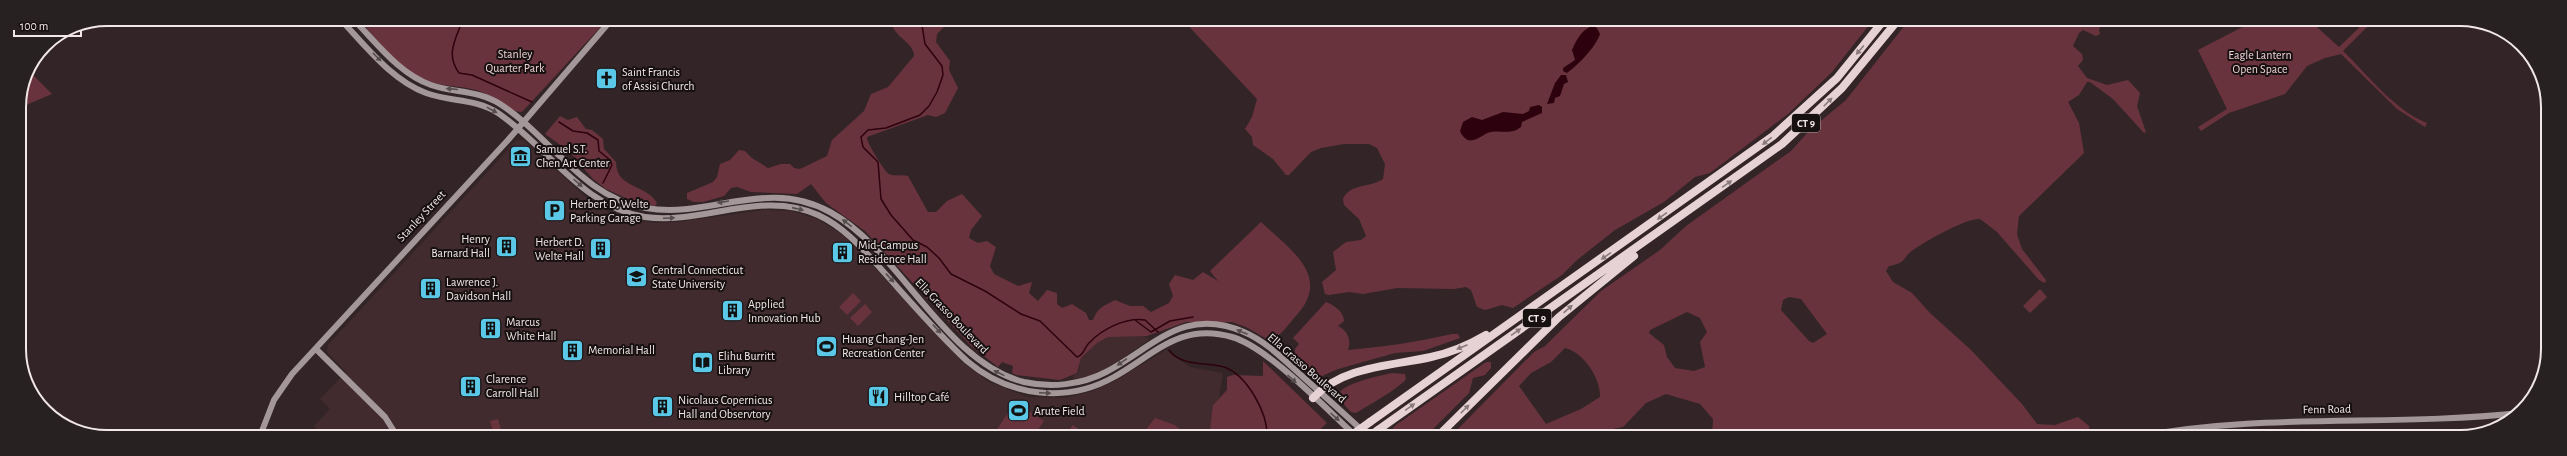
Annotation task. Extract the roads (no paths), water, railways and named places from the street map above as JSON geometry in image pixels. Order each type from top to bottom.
[{"type":"highway","name":"CT 9","points":[[1359,430],[1773,136],[1836,78],[1879,26]]},
{"type":"highway","name":"CT 9","points":[[1378,430],[1772,152],[1810,120],[1858,71],[1893,26]]},
{"type":"highway","points":[[1444,430],[1559,317],[1625,263],[1676,224],[1695,206]]},
{"type":"highway","points":[[1316,394],[1332,383],[1359,371],[1431,357],[1460,348],[1521,315]]},
{"type":"main road","name":"Ella Grasso Boulevard","points":[[347,26],[395,74],[414,87],[434,95],[481,104],[499,114],[518,129],[585,190],[612,206],[630,213],[655,218],[705,213],[759,205],[781,206],[809,211],[834,224],[855,241],[964,359],[989,377],[1012,387],[1044,393],[1077,391],[1106,381],[1163,344],[1183,336],[1212,333],[1244,341],[1264,353],[1360,430]]},
{"type":"main road","name":"Ella Grasso Boulevard","points":[[360,26],[414,78],[436,86],[468,91],[487,97],[502,105],[587,181],[612,198],[632,205],[653,209],[704,205],[758,197],[781,197],[810,203],[834,214],[864,239],[971,353],[992,369],[1014,379],[1047,385],[1077,382],[1103,374],[1160,336],[1181,328],[1214,325],[1245,333],[1270,348],[1350,430]]},
{"type":"main road","name":"Stanley Street","points":[[263,430],[279,391],[518,129],[606,26]]},
{"type":"main road","points":[[366,46],[373,39]]},
{"type":"main road","points":[[704,205],[705,213]]},
{"type":"main road","points":[[1181,328],[1183,336]]},
{"type":"main road","points":[[316,349],[384,416],[392,430]]},
{"type":"main road","points":[[1134,354],[1139,361]]},
{"type":"main road","name":"Fenn Road","points":[[2179,430],[2237,423],[2508,414]]},
{"type":"waterway","points":[[460,26],[452,53],[455,66],[459,73],[472,75],[532,102]]},
{"type":"waterway","points":[[922,26],[925,44],[942,66],[943,75],[937,92],[929,106],[920,115],[886,128],[868,130],[861,137],[863,147],[878,162],[881,199],[891,215],[913,240],[927,247],[939,258],[951,274],[985,291],[1021,314],[1040,321],[1077,357],[1081,355],[1094,338],[1107,329],[1122,322],[1130,320],[1145,320],[1158,332]]},
{"type":"waterway","points":[[559,122],[573,131],[587,133],[598,140],[599,151],[610,160],[612,165],[603,183]]},
{"type":"waterway","points":[[1135,320],[1151,332],[1170,321],[1193,317]]},
{"type":"waterway","points":[[1169,350],[1174,355],[1187,362],[1224,367],[1241,378],[1248,386],[1260,406],[1266,430]]},
{"type":"place","name":"Saint Francis of Assisi Church","points":[[606,79]]},
{"type":"place","name":"Samuel S.T. Chen Art Center","points":[[520,156]]},
{"type":"place","name":"Herbert D. Welte Parking Garage","points":[[555,211]]},
{"type":"place","name":"Henry Barnard Hall","points":[[506,246]]},
{"type":"place","name":"Herbert D. Welte Hall","points":[[600,249]]},
{"type":"place","name":"Mid-Campus Residence Hall","points":[[842,252]]},
{"type":"place","name":"Central Connecticut State University","points":[[636,277]]},
{"type":"place","name":"Lawrence J. Davidson Hall","points":[[430,289]]},
{"type":"place","name":"Applied Innovation Hub","points":[[733,311]]},
{"type":"place","name":"Marcus White Hall","points":[[491,329]]},
{"type":"place","name":"Huang Chang-Jen Recreation Center","points":[[827,346]]},
{"type":"place","name":"Memorial Hall","points":[[572,350]]},
{"type":"place","name":"Elihu Burritt Library","points":[[702,363]]},
{"type":"place","name":"Clarence Carroll Hall","points":[[470,386]]},
{"type":"place","name":"Hilltop Café","points":[[879,397]]},
{"type":"place","name":"Nicolaus Copernicus Hall and Observtory","points":[[663,407]]},
{"type":"place","name":"Arute Field","points":[[1019,411]]},
{"type":"park label","name":"Stanley Quarter Park","points":[[515,61]]},
{"type":"park label","name":"Eagle Lantern Open Space","points":[[2260,62]]}]
